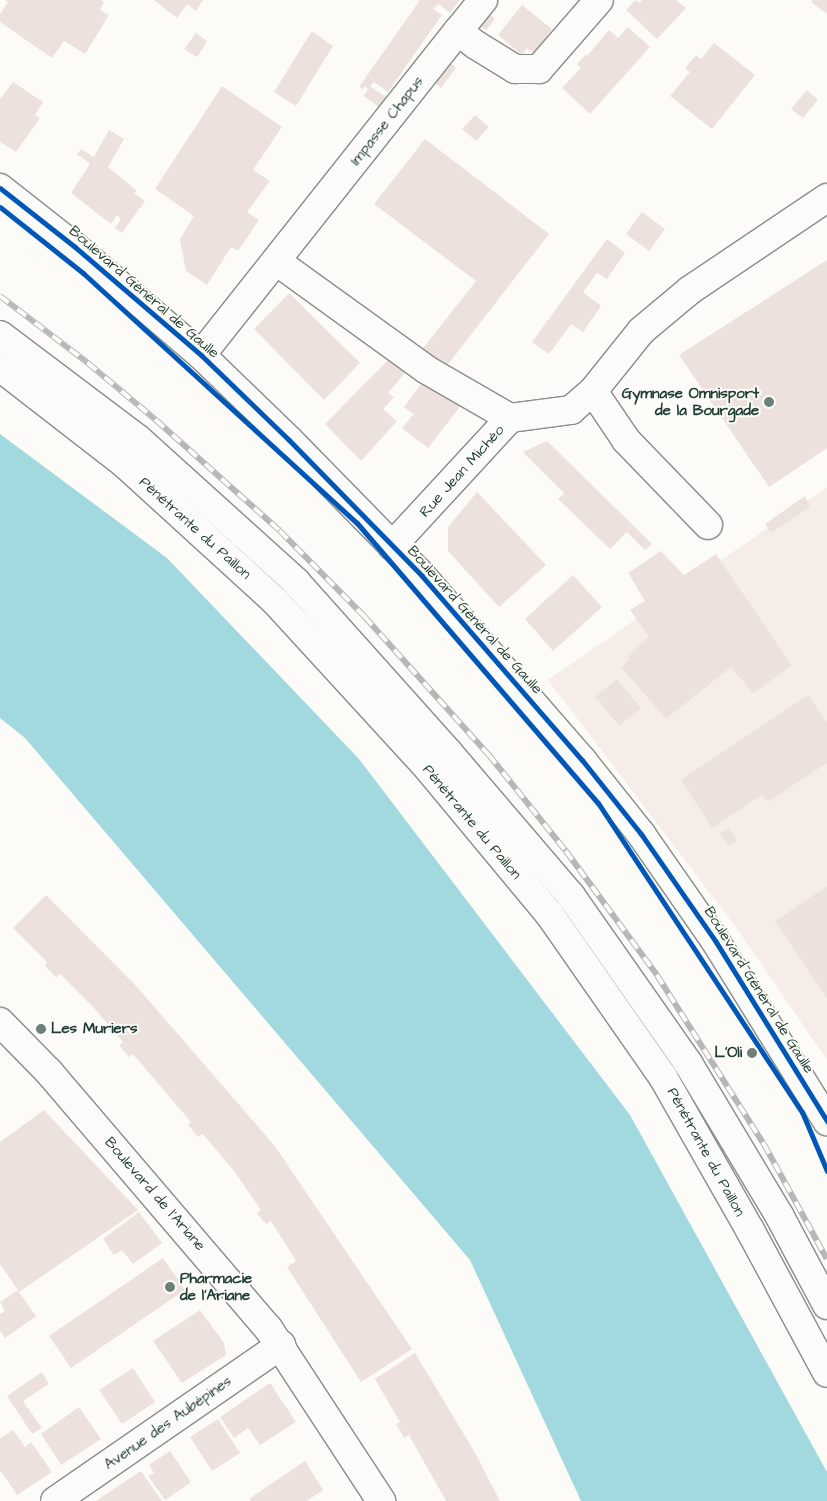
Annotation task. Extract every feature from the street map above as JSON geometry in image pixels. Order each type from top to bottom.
[{"type":"street","name":"Impasse Chapus","points":[[201,355],[484,0]]},
{"type":"street","points":[[458,31],[476,45],[515,69],[539,69],[599,0]]},
{"type":"street","name":"Boulevard Général de Gaulle","points":[[0,188],[75,247],[201,355],[289,440],[422,576],[582,760],[641,834],[716,942],[827,1121]]},
{"type":"street","points":[[708,525],[626,440],[593,391],[641,330],[690,290],[827,198]]},
{"type":"street","points":[[276,261],[427,370],[510,418]]},
{"type":"street","name":"Pénétrante du Paillon","points":[[0,335],[138,439],[296,582],[448,752],[571,896],[688,1063],[779,1215],[827,1305]]},
{"type":"street","name":"Pénétrante du Paillon","points":[[0,367],[125,464],[276,602],[428,768],[550,915],[664,1077],[750,1230],[827,1373]]},
{"type":"street","name":"Rue Jean Michéo","points":[[392,546],[510,418],[571,410],[593,391]]},
{"type":"street","name":"Boulevard de l'Ariane","points":[[0,1022],[50,1072],[147,1183],[281,1345],[381,1501]]},
{"type":"street","name":"Avenue des Aubépines","points":[[55,1501],[281,1345]]},
{"type":"shaded area","points":[[827,487],[827,1060],[735,926],[548,680]]},
{"type":"water","points":[[0,434],[167,558],[359,759],[630,1115],[827,1472],[827,1501],[581,1501],[470,1260],[25,738],[0,718]]},
{"type":"building","points":[[5,0],[101,0],[104,2],[100,10],[109,15],[85,54],[64,41],[52,58],[0,22],[0,14],[8,2]]},
{"type":"building","points":[[154,0],[203,0],[196,11],[187,4],[177,18]]},
{"type":"building","points":[[420,0],[460,0],[450,13],[438,4],[433,9],[442,15],[388,92],[374,82],[370,86],[386,97],[379,107],[364,96],[368,89],[365,86],[363,89],[359,87]]},
{"type":"building","points":[[635,0],[639,3],[642,0],[676,0],[686,8],[657,39],[626,10]]},
{"type":"building","points":[[813,0],[827,0],[827,14],[811,2]]},
{"type":"building","points":[[522,5],[552,29],[534,53],[527,48],[522,55],[498,35]]},
{"type":"building","points":[[489,14],[495,19],[486,30],[480,26]]},
{"type":"building","points":[[628,27],[650,47],[590,114],[562,88],[581,68],[577,64],[586,54],[587,56],[609,30],[618,38]]},
{"type":"building","points":[[312,31],[333,46],[296,106],[274,92]]},
{"type":"building","points":[[196,33],[207,41],[197,57],[184,49]]},
{"type":"building","points":[[714,43],[755,75],[712,129],[670,96],[690,72],[685,68],[696,55],[701,59]]},
{"type":"building","points":[[450,63],[456,68],[441,88],[434,82]]},
{"type":"building","points":[[13,82],[43,102],[35,115],[40,118],[16,152],[0,142],[0,99]]},
{"type":"building","points":[[222,86],[282,127],[253,170],[270,181],[247,212],[259,220],[238,251],[231,247],[207,285],[186,271],[180,239],[194,216],[155,189]]},
{"type":"building","points":[[807,90],[818,100],[803,118],[791,109]]},
{"type":"building","points":[[475,115],[489,127],[476,141],[462,129]]},
{"type":"building","points":[[109,130],[124,139],[108,167],[137,191],[134,193],[145,201],[122,233],[115,228],[121,219],[117,215],[111,224],[71,193],[90,164],[77,154],[81,149],[94,157]]},
{"type":"building","points":[[425,139],[549,234],[446,367],[420,352],[476,281],[374,204]]},
{"type":"building","points":[[642,212],[665,229],[649,251],[626,234]]},
{"type":"building","points":[[607,239],[625,253],[607,279],[597,273],[583,292],[601,306],[583,332],[571,324],[549,354],[532,342]]},
{"type":"building","name":"Gymnase Omnisport de la Bourgade","points":[[827,260],[827,448],[769,487],[679,355]]},
{"type":"building","points":[[289,293],[360,363],[324,400],[254,329]]},
{"type":"building","points":[[390,358],[410,367],[388,393],[394,397],[383,409],[397,421],[361,461],[325,424]]},
{"type":"building","points":[[426,377],[462,404],[428,448],[402,428],[414,414],[404,407]]},
{"type":"building","points":[[547,441],[652,544],[645,550],[627,532],[610,549],[558,499],[564,493],[523,452]]},
{"type":"building","points":[[477,492],[546,565],[499,607],[448,551],[448,527]]},
{"type":"building","points":[[805,496],[810,507],[771,533],[765,524]]},
{"type":"building","points":[[661,551],[684,575],[716,554],[792,666],[753,693],[731,667],[666,719],[621,667],[630,659],[627,656],[649,637],[630,610],[645,601],[628,573]]},
{"type":"building","points":[[573,575],[602,607],[553,651],[525,619]]},
{"type":"building","points":[[617,679],[641,708],[619,726],[595,697]]},
{"type":"building","points":[[808,695],[827,723],[827,763],[768,802],[762,795],[712,828],[681,780]]},
{"type":"building","points":[[729,828],[737,840],[729,846],[720,834]]},
{"type":"building","points":[[827,886],[827,999],[775,921]]},
{"type":"building","points":[[46,895],[138,988],[274,1145],[412,1349],[361,1382],[287,1267],[296,1261],[271,1221],[266,1224],[257,1213],[261,1210],[234,1171],[203,1134],[198,1137],[188,1125],[191,1122],[133,1054],[129,1057],[119,1045],[123,1042],[94,1008],[60,974],[56,977],[45,966],[47,962],[13,928]]},
{"type":"building","points":[[44,1110],[138,1210],[19,1292],[36,1316],[5,1338],[0,1331],[0,1314],[5,1311],[0,1302],[18,1290],[0,1264],[0,1142]]},
{"type":"building","points":[[139,1212],[162,1243],[133,1264],[122,1250],[114,1255],[103,1239]]},
{"type":"building","points":[[163,1258],[185,1290],[71,1368],[49,1336]]},
{"type":"building","points":[[200,1310],[224,1343],[226,1355],[182,1383],[153,1341]]},
{"type":"building","points":[[415,1353],[474,1451],[500,1501],[446,1501],[409,1435],[404,1438],[396,1424],[400,1422],[375,1379]]},
{"type":"building","points":[[133,1368],[155,1402],[122,1424],[99,1390]]},
{"type":"building","points":[[42,1372],[49,1384],[23,1401],[42,1428],[32,1434],[7,1396]]},
{"type":"building","points":[[270,1383],[296,1422],[260,1445],[248,1428],[234,1438],[220,1417]]},
{"type":"building","points":[[79,1407],[101,1439],[61,1465],[41,1434]]},
{"type":"building","points":[[218,1419],[240,1453],[212,1471],[190,1437]]},
{"type":"building","points":[[13,1430],[25,1447],[31,1442],[52,1472],[17,1495],[0,1470],[0,1438]]},
{"type":"building","points":[[170,1451],[191,1482],[165,1500],[148,1476],[154,1473],[149,1465]]},
{"type":"building","points":[[305,1461],[323,1490],[307,1501],[251,1501],[249,1499]]},
{"type":"building","points":[[141,1471],[162,1501],[96,1501],[100,1498]]},
{"type":"railway","points":[[0,296],[88,363],[156,420],[280,531],[365,617],[489,755],[566,851],[657,975],[764,1144],[827,1259]]},
{"type":"cycle path","points":[[0,188],[75,247],[201,355],[289,440],[422,576],[582,760],[641,834],[716,942],[827,1121]]},
{"type":"cycle path","points":[[0,207],[83,273],[357,523],[598,803],[802,1112],[827,1171]]},
{"type":"place","name":"Gymnase Omnisport de la Bourgade","points":[[769,402]]},
{"type":"place","name":"Les Muriers","points":[[41,1029]]},
{"type":"place","name":"L'Oli","points":[[752,1053]]},
{"type":"place","name":"Pharmacie de l'Ariane","points":[[170,1287]]}]
